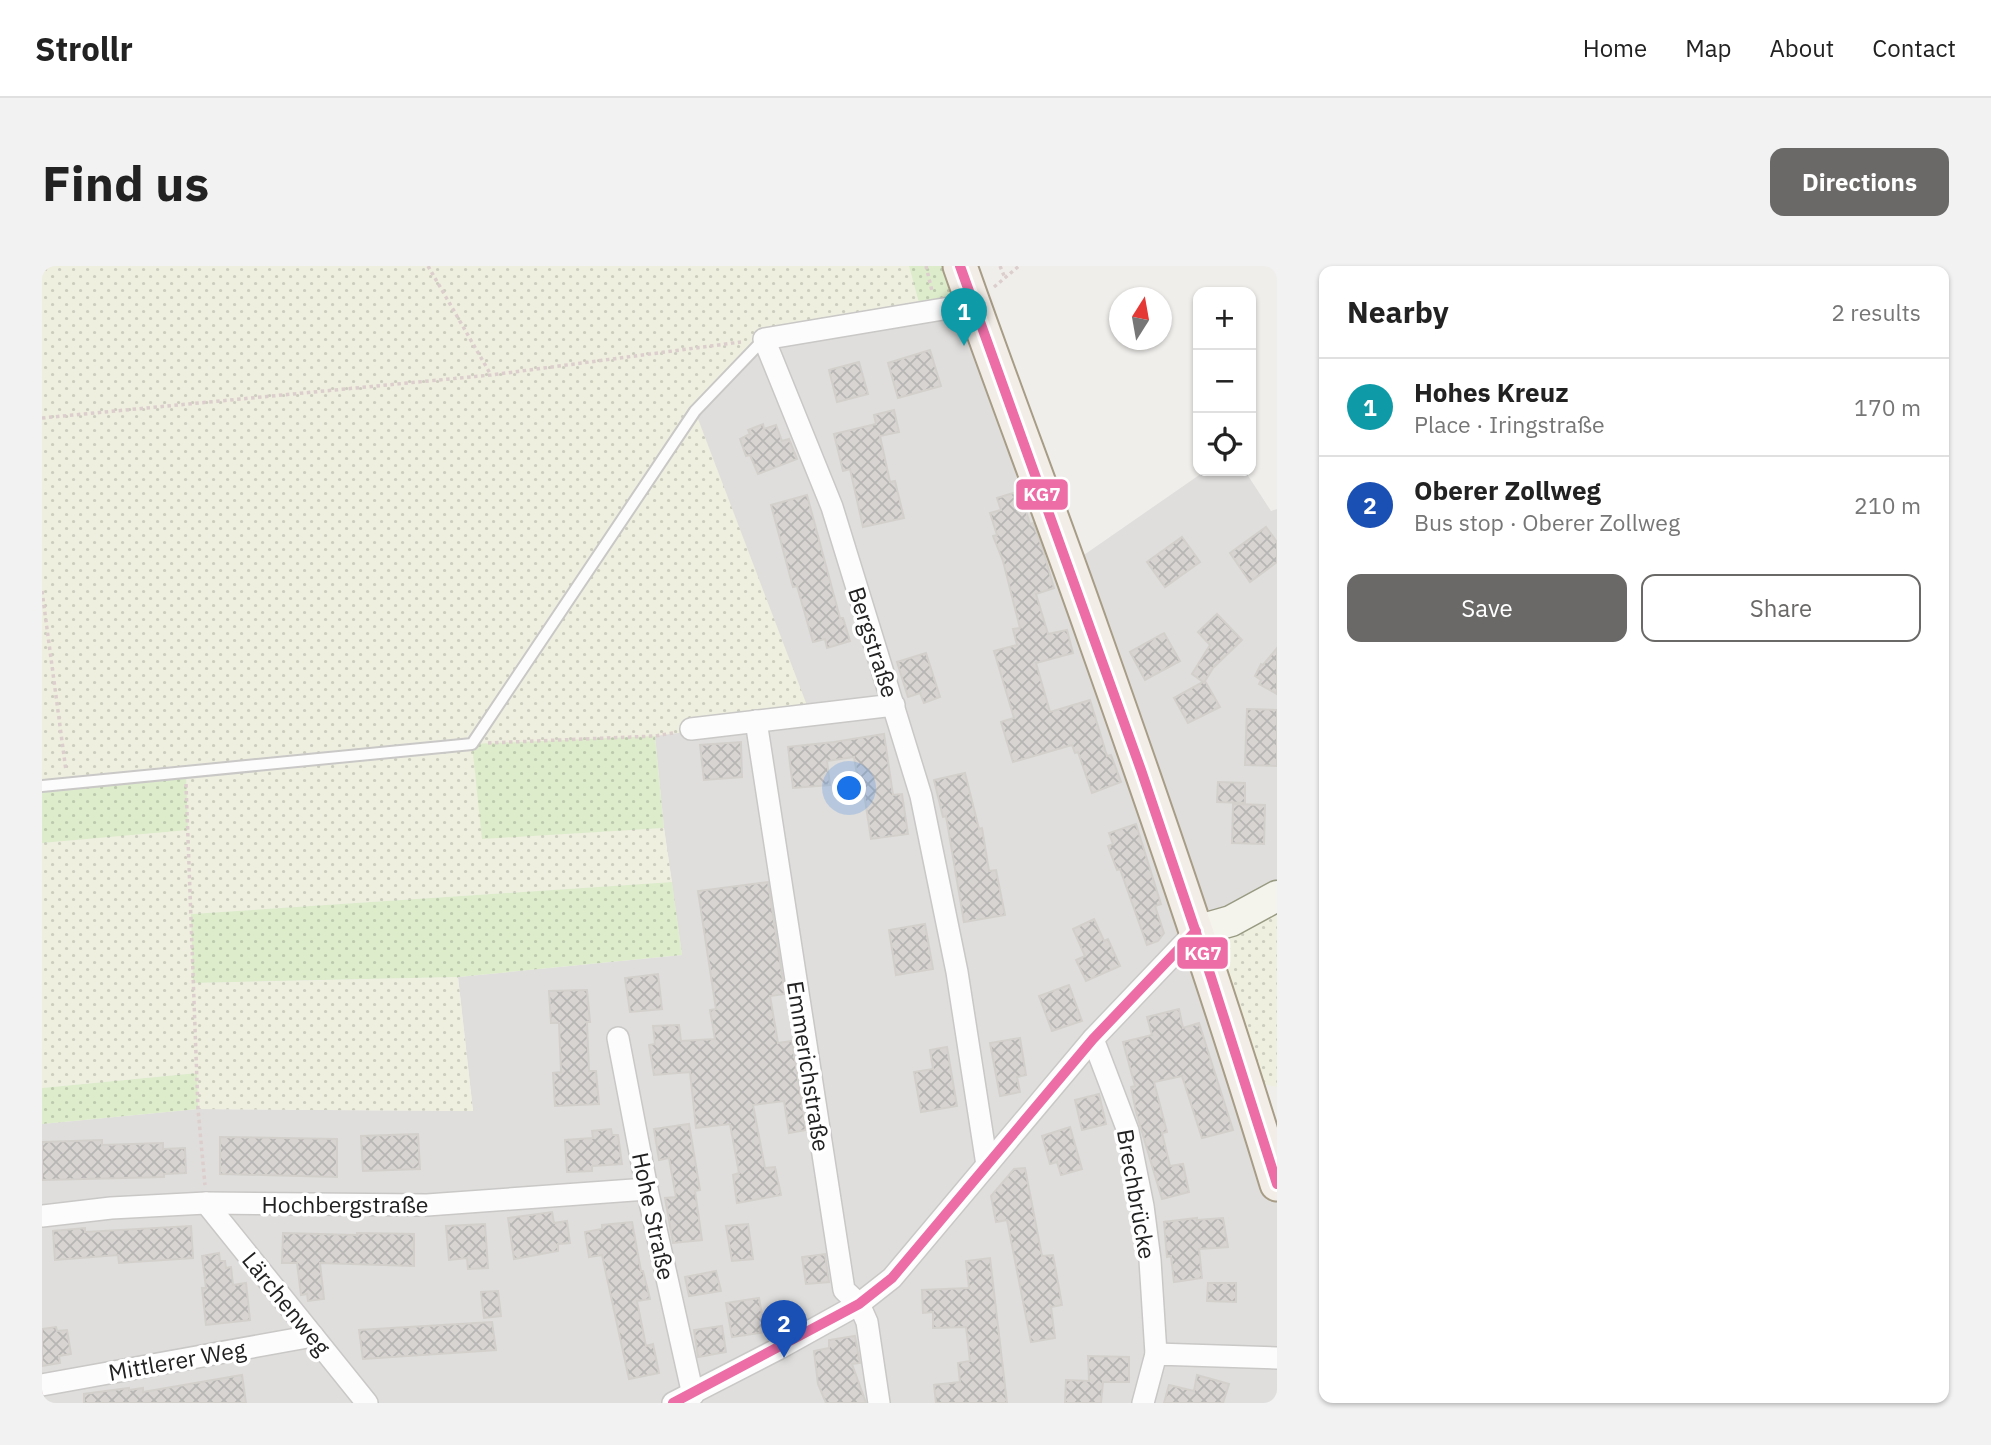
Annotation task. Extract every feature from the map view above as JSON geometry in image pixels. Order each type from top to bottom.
[{"type":"main road","points":[[960,266],[1092,631],[1196,931],[1277,1184]]},
{"type":"street","points":[[764,339],[973,304]]},
{"type":"street","name":"Bergstraße","points":[[764,339],[832,507],[921,796],[951,945],[987,1165]]},
{"type":"street","points":[[691,729],[894,705]]},
{"type":"street","name":"Emmerichstraße","points":[[757,721],[844,1290],[859,1304],[867,1322],[879,1403]]},
{"type":"street","points":[[683,1399],[859,1304],[891,1278],[1093,1038],[1196,931],[1231,921],[1277,896]]},
{"type":"street","name":"Hohe Straße","points":[[618,1038],[683,1399]]},
{"type":"street","name":"Brechbrücke","points":[[1093,1038],[1128,1131],[1143,1206],[1150,1260],[1156,1354],[1143,1403]]},
{"type":"street","name":"Hochbergstraße","points":[[42,1216],[111,1208],[206,1203],[427,1205],[647,1189]]},
{"type":"street","name":"Lärchenweg","points":[[206,1203],[367,1403]]},
{"type":"street","name":"Mittlerer Weg","points":[[42,1385],[313,1336]]},
{"type":"street","points":[[1156,1354],[1277,1358]]},
{"type":"lane","points":[[42,786],[472,744],[695,411],[764,339]]},
{"type":"path","points":[[428,266],[491,375]]},
{"type":"path","points":[[1000,266],[1005,278]]},
{"type":"path","points":[[42,418],[491,375],[764,339]]},
{"type":"path","points":[[42,591],[67,784]]},
{"type":"path","points":[[472,744],[655,736],[691,729]]},
{"type":"path","points":[[186,771],[198,1109],[206,1203]]},
{"type":"shaded area","points":[[973,304],[1068,566],[1198,476],[1248,476],[1271,511],[1277,509],[1277,896],[1231,921],[1277,1187],[1277,1403],[42,1403],[42,1124],[198,1109],[473,1111],[458,977],[682,955],[664,828],[655,736],[691,729],[695,411],[764,339]]},
{"type":"green space","points":[[42,266],[909,266],[922,314],[764,339],[695,411],[811,716],[655,736],[482,838],[664,828],[672,882],[191,914],[194,983],[458,977],[473,1111],[198,1109],[196,1073],[42,1088],[42,843],[188,829],[186,772],[42,786]]},
{"type":"green space","points":[[909,266],[960,266],[973,304],[922,314]]},
{"type":"green space","points":[[655,736],[664,828],[482,839],[472,744]]},
{"type":"green space","points":[[186,771],[188,830],[42,843],[42,786]]},
{"type":"green space","points":[[672,882],[682,955],[458,977],[193,983],[191,914]]},
{"type":"green space","points":[[1277,896],[1277,1087],[1243,1081],[1196,931]]},
{"type":"green space","points":[[197,1073],[198,1109],[42,1124],[42,1088]]},
{"type":"building","points":[[930,350],[941,386],[898,398],[888,363]]},
{"type":"building","points":[[859,362],[868,394],[837,402],[829,370]]},
{"type":"building","points":[[894,410],[899,432],[880,436],[890,482],[895,481],[904,518],[863,527],[850,469],[843,471],[834,434],[876,424],[874,415]]},
{"type":"building","points":[[763,424],[764,429],[776,425],[782,441],[789,439],[797,459],[758,474],[750,455],[746,456],[740,439],[750,434],[748,430]]},
{"type":"building","points":[[1020,491],[1030,524],[1033,523],[1043,550],[1054,588],[1036,594],[1048,634],[1067,630],[1073,653],[1036,663],[1050,712],[1090,700],[1107,756],[1111,755],[1121,782],[1092,793],[1078,752],[1075,753],[1072,745],[1013,762],[1001,722],[1014,718],[994,651],[1017,645],[1013,629],[1020,628],[1003,561],[993,536],[997,535],[990,513],[1001,510],[997,498]]},
{"type":"building","points":[[807,495],[840,618],[843,618],[850,641],[827,648],[825,639],[813,642],[797,586],[793,587],[771,505]]},
{"type":"building","points":[[1266,527],[1277,542],[1277,562],[1250,582],[1230,553]]},
{"type":"building","points":[[1182,537],[1200,562],[1165,587],[1147,562]]},
{"type":"building","points":[[1217,614],[1242,640],[1213,668],[1205,681],[1220,707],[1188,723],[1174,698],[1203,682],[1192,674],[1210,645],[1198,632]]},
{"type":"building","points":[[1164,633],[1180,661],[1145,680],[1130,652]]},
{"type":"building","points":[[1277,648],[1277,694],[1259,684],[1261,680],[1255,676],[1261,664],[1263,665]]},
{"type":"building","points":[[926,653],[940,697],[924,703],[920,693],[908,697],[897,662]]},
{"type":"building","points":[[1247,709],[1277,710],[1277,766],[1245,765]]},
{"type":"building","points":[[884,734],[893,795],[902,794],[908,834],[871,839],[862,780],[858,781],[854,757],[827,761],[830,785],[793,788],[788,747]]},
{"type":"building","points":[[741,742],[742,777],[704,780],[700,745]]},
{"type":"building","points":[[965,773],[979,829],[982,828],[989,871],[996,870],[1005,915],[964,922],[946,816],[943,817],[934,780]]},
{"type":"building","points":[[1218,782],[1245,783],[1245,803],[1217,802]]},
{"type":"building","points":[[1233,804],[1265,805],[1264,844],[1232,843]]},
{"type":"building","points":[[1136,824],[1161,904],[1155,906],[1164,933],[1158,941],[1147,945],[1120,869],[1117,870],[1108,846],[1113,844],[1109,833]]},
{"type":"building","points":[[768,882],[785,994],[770,996],[778,1043],[792,1041],[806,1130],[789,1133],[784,1101],[753,1105],[765,1168],[775,1167],[781,1195],[737,1203],[733,1175],[739,1173],[730,1124],[696,1128],[690,1072],[654,1075],[649,1045],[655,1044],[653,1026],[679,1025],[681,1041],[715,1039],[710,1010],[716,1009],[698,891]]},
{"type":"building","points":[[1094,919],[1104,941],[1108,939],[1120,966],[1086,981],[1076,960],[1085,956],[1073,929]]},
{"type":"building","points":[[925,924],[933,969],[896,975],[889,930]]},
{"type":"building","points":[[658,974],[662,1009],[630,1012],[625,978]]},
{"type":"building","points":[[1069,985],[1082,1021],[1052,1031],[1039,996]]},
{"type":"building","points":[[587,990],[590,1022],[587,1022],[589,1071],[596,1071],[599,1104],[555,1106],[553,1073],[561,1072],[559,1023],[551,1023],[549,991]]},
{"type":"building","points":[[1179,1009],[1183,1028],[1199,1023],[1233,1130],[1202,1138],[1182,1076],[1154,1082],[1167,1132],[1162,1133],[1170,1166],[1183,1164],[1189,1192],[1162,1199],[1136,1112],[1131,1087],[1135,1086],[1123,1042],[1152,1035],[1147,1017]]},
{"type":"building","points":[[1020,1038],[1026,1075],[1017,1077],[1020,1092],[1000,1096],[990,1043]]},
{"type":"building","points":[[947,1047],[957,1106],[921,1112],[914,1072],[933,1069],[930,1050]]},
{"type":"building","points":[[1099,1094],[1106,1124],[1082,1130],[1075,1100]]},
{"type":"building","points":[[689,1124],[700,1190],[695,1191],[702,1240],[673,1243],[665,1198],[676,1197],[669,1158],[659,1160],[654,1129]]},
{"type":"building","points":[[1070,1127],[1082,1169],[1061,1175],[1057,1162],[1050,1164],[1042,1136]]},
{"type":"building","points":[[611,1129],[612,1135],[618,1135],[622,1164],[592,1166],[592,1171],[567,1172],[565,1140],[593,1138],[592,1131]]},
{"type":"building","points":[[418,1134],[420,1169],[363,1171],[361,1136]]},
{"type":"building","points":[[220,1137],[337,1139],[337,1177],[220,1174]]},
{"type":"building","points":[[102,1140],[102,1145],[163,1143],[163,1149],[185,1148],[186,1173],[164,1174],[164,1177],[42,1180],[42,1142]]},
{"type":"building","points":[[1025,1168],[1042,1256],[1053,1255],[1062,1305],[1051,1307],[1055,1338],[1031,1342],[1007,1220],[996,1222],[991,1196],[1014,1169]]},
{"type":"building","points":[[552,1212],[554,1223],[567,1221],[570,1243],[558,1244],[558,1251],[514,1259],[508,1218]]},
{"type":"building","points":[[1223,1218],[1228,1247],[1199,1249],[1202,1278],[1174,1282],[1171,1256],[1167,1257],[1164,1222]]},
{"type":"building","points":[[632,1222],[641,1271],[650,1299],[637,1301],[646,1346],[653,1344],[659,1373],[629,1379],[602,1255],[589,1257],[585,1232],[602,1229],[602,1225]]},
{"type":"building","points":[[485,1224],[488,1268],[468,1269],[467,1258],[449,1260],[446,1226]]},
{"type":"building","points":[[748,1224],[753,1259],[732,1261],[726,1226]]},
{"type":"building","points":[[191,1226],[193,1258],[119,1263],[118,1255],[55,1260],[53,1231],[85,1228],[85,1232]]},
{"type":"building","points":[[283,1233],[414,1234],[414,1266],[320,1263],[324,1299],[308,1301],[307,1294],[301,1295],[297,1263],[282,1263]]},
{"type":"building","points":[[219,1253],[220,1261],[225,1261],[226,1268],[231,1267],[233,1285],[246,1283],[250,1320],[206,1325],[202,1288],[206,1288],[202,1256]]},
{"type":"building","points":[[825,1254],[829,1282],[806,1284],[802,1257]]},
{"type":"building","points":[[990,1258],[1007,1403],[936,1403],[934,1385],[960,1382],[958,1363],[970,1361],[966,1327],[933,1328],[933,1312],[923,1313],[922,1290],[969,1288],[966,1261]]},
{"type":"building","points":[[716,1271],[721,1291],[689,1296],[685,1277]]},
{"type":"building","points":[[1208,1283],[1236,1283],[1236,1302],[1207,1301]]},
{"type":"building","points":[[498,1291],[501,1316],[484,1318],[481,1292]]},
{"type":"building","points":[[759,1298],[765,1332],[732,1337],[726,1303]]},
{"type":"building","points":[[492,1322],[496,1350],[363,1359],[359,1330]]},
{"type":"building","points":[[722,1326],[726,1352],[698,1357],[694,1330]]},
{"type":"building","points":[[56,1327],[57,1331],[67,1330],[71,1354],[59,1356],[60,1363],[42,1366],[42,1329]]},
{"type":"building","points":[[855,1336],[860,1363],[852,1364],[866,1403],[826,1403],[818,1384],[814,1351],[829,1348],[829,1340]]},
{"type":"building","points":[[1088,1356],[1129,1357],[1129,1382],[1103,1382],[1101,1403],[1065,1403],[1066,1380],[1089,1381]]},
{"type":"building","points":[[242,1375],[246,1403],[84,1403],[84,1394],[129,1388],[143,1388],[143,1392]]},
{"type":"building","points":[[1197,1375],[1229,1384],[1223,1403],[1164,1403],[1169,1385],[1194,1391]]},
{"type":"transit line","name":"KG7","points":[[960,266],[1141,770],[1277,1184]]},
{"type":"transit line","name":"KG7","points":[[673,1403],[859,1304],[892,1278],[1093,1039],[1196,931]]},
{"type":"place","name":"Hohes Kreuz","points":[[964,346]]},
{"type":"place","name":"Oberer Zollweg","points":[[784,1358]]}]
